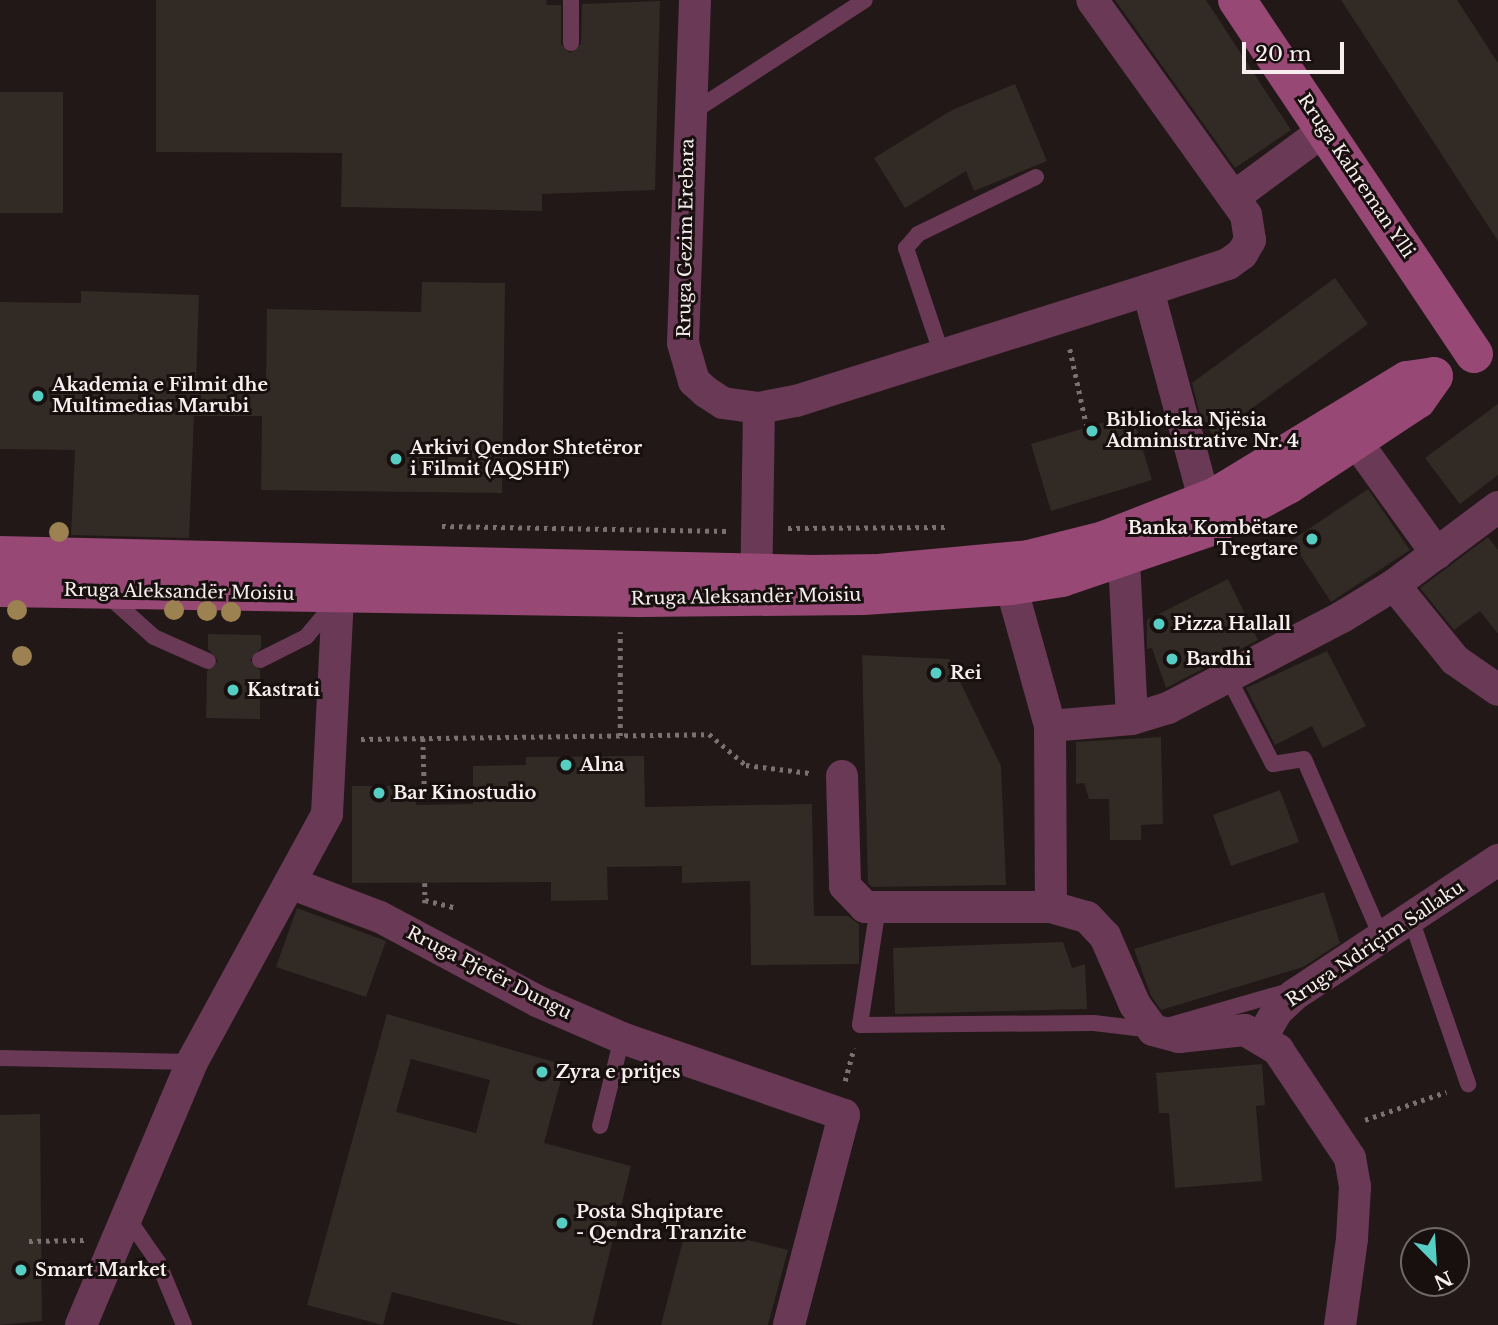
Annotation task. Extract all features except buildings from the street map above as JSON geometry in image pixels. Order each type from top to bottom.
[{"type":"main road","name":"Rruga Kahreman Ylli","points":[[1237,0],[1325,130],[1486,346]]},
{"type":"main road","name":"Rruga Aleksandër Moisiu","points":[[0,555],[756,585],[1029,559],[1208,514],[1282,459],[1407,380],[1434,376],[1486,346]]},
{"type":"main road","name":"Rruga Aleksandër Moisiu","points":[[0,588],[338,595],[756,585],[1011,586],[1062,578],[1124,560],[1208,514],[1356,440],[1417,400],[1434,376]]},
{"type":"street","name":"Rruga Gezim Erebara","points":[[695,0],[689,115],[686,363],[694,381],[723,403],[759,408],[796,401],[1228,264],[1242,254],[1250,240],[1250,225],[1234,197]]},
{"type":"street","points":[[1092,0],[1234,197],[1325,130]]},
{"type":"street","points":[[1148,290],[1208,514]]},
{"type":"street","points":[[756,585],[759,408]]},
{"type":"street","points":[[1356,440],[1437,554]]},
{"type":"street","points":[[1050,726],[1132,719],[1168,708],[1394,586],[1498,507]]},
{"type":"street","points":[[1124,560],[1132,719]]},
{"type":"street","points":[[1011,586],[1050,726],[1051,907]]},
{"type":"street","points":[[1394,586],[1455,660],[1498,690]]},
{"type":"street","points":[[81,1325],[125,1213],[192,1062],[327,814],[338,595]]},
{"type":"street","points":[[842,776],[845,886],[864,907],[1051,907],[1087,917],[1105,936],[1135,1005],[1153,1030],[1179,1037],[1245,1030],[1262,1037],[1278,1051],[1335,1131],[1350,1158],[1355,1187],[1340,1325]]},
{"type":"street","name":"Rruga Ndriçim Sallaku","points":[[1262,1037],[1277,1011],[1309,986],[1498,860]]},
{"type":"street","name":"Rruga Pjetër Dungu","points":[[290,883],[380,917],[537,1001],[622,1038],[837,1112]]},
{"type":"street","points":[[789,1325],[844,1115],[837,1112]]},
{"type":"lane","points":[[571,0],[571,43]]},
{"type":"lane","points":[[689,115],[865,0]]},
{"type":"lane","points":[[942,355],[906,247],[918,234],[1036,177]]},
{"type":"lane","points":[[102,589],[120,611],[154,637],[208,661]]},
{"type":"lane","points":[[260,660],[306,637],[338,595]]},
{"type":"lane","points":[[1228,677],[1273,764],[1304,759],[1382,938]]},
{"type":"lane","points":[[878,907],[860,1025],[1094,1023],[1153,1030],[1309,986]]},
{"type":"lane","points":[[1411,919],[1468,1084]]},
{"type":"lane","points":[[600,1126],[622,1038]]},
{"type":"lane","points":[[0,1058],[192,1062]]},
{"type":"lane","points":[[125,1213],[158,1262],[184,1325]]},
{"type":"path","points":[[1062,317],[1087,427]]},
{"type":"path","points":[[438,526],[757,531],[821,524],[951,527]]},
{"type":"path","points":[[620,624],[620,736]]},
{"type":"path","points":[[332,739],[709,734],[746,765],[842,776]]},
{"type":"path","points":[[424,738],[425,805]]},
{"type":"path","points":[[425,883],[426,910]]},
{"type":"path","points":[[425,900],[457,908]]},
{"type":"path","points":[[837,1112],[860,1025]]},
{"type":"path","points":[[1335,1131],[1468,1084]]},
{"type":"path","points":[[29,1241],[69,1240]]},
{"type":"place","name":"Akademia e Filmit dhe Multimedias Marubi","points":[[38,396]]},
{"type":"place","name":"Biblioteka Njësia Administrative Nr. 4","points":[[1092,431]]},
{"type":"place","name":"Arkivi Qendor Shtetëror i Filmit (AQSHF)","points":[[396,459]]},
{"type":"place","name":"Banka Kombëtare Tregtare","points":[[1312,539]]},
{"type":"place","name":"Pizza Hallall","points":[[1159,624]]},
{"type":"place","name":"Bardhi","points":[[1172,659]]},
{"type":"place","name":"Rei","points":[[936,673]]},
{"type":"place","name":"Kastrati","points":[[233,690]]},
{"type":"place","name":"Alna","points":[[566,765]]},
{"type":"place","name":"Bar Kinostudio","points":[[379,793]]},
{"type":"place","name":"Zyra e pritjes","points":[[542,1072]]},
{"type":"place","name":"Posta Shqiptare - Qendra Tranzite","points":[[562,1223]]},
{"type":"place","name":"Smart Market","points":[[21,1270]]}]
